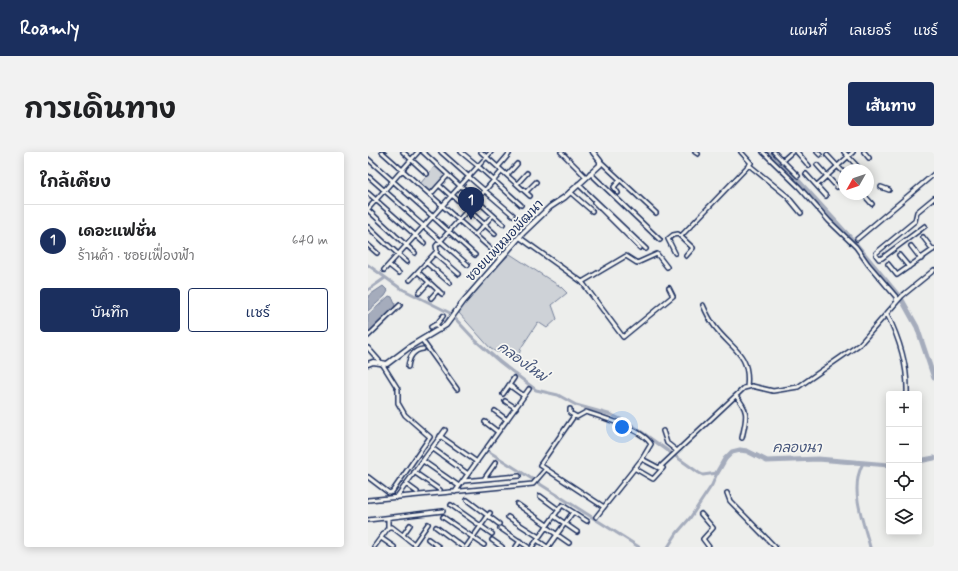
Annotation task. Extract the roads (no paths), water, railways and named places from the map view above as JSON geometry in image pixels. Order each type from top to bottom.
[{"type":"street","points":[[382,152],[500,257]]},
{"type":"street","points":[[403,152],[427,174]]},
{"type":"street","points":[[415,253],[368,210],[418,152]]},
{"type":"street","points":[[423,152],[503,224]]},
{"type":"street","points":[[441,152],[513,215]]},
{"type":"street","points":[[461,152],[521,205]]},
{"type":"street","points":[[481,152],[530,196]]},
{"type":"street","points":[[384,270],[491,152]]},
{"type":"street","points":[[561,152],[586,177]]},
{"type":"street","points":[[593,152],[600,162],[656,214]]},
{"type":"street","points":[[681,236],[752,163],[741,152]]},
{"type":"street","points":[[762,152],[799,187],[829,221],[856,247],[868,264],[896,296],[897,301]]},
{"type":"street","points":[[774,152],[798,176]]},
{"type":"street","points":[[782,161],[792,152]]},
{"type":"street","points":[[797,152],[809,166]]},
{"type":"street","points":[[817,152],[820,155]]},
{"type":"street","points":[[844,152],[855,164]]},
{"type":"street","points":[[840,164],[853,152]]},
{"type":"street","points":[[864,152],[869,158]]},
{"type":"street","points":[[498,167],[509,154]]},
{"type":"street","points":[[816,185],[838,166],[827,155]]},
{"type":"street","points":[[368,159],[475,255]]},
{"type":"street","name":"ซอยแพหมอพัฒนา","points":[[383,365],[387,364],[412,346],[440,330],[500,257],[519,237],[550,207],[578,185],[600,162]]},
{"type":"street","points":[[507,175],[517,164]]},
{"type":"street","points":[[749,165],[787,196],[801,213]]},
{"type":"street","points":[[817,165],[837,187]]},
{"type":"street","points":[[410,280],[436,254],[438,250],[436,247],[440,241],[502,171]]},
{"type":"street","points":[[516,184],[527,173]]},
{"type":"street","points":[[590,173],[660,240]]},
{"type":"street","points":[[806,174],[826,196]]},
{"type":"street","points":[[857,239],[934,174]]},
{"type":"street","points":[[430,195],[448,175]]},
{"type":"street","points":[[368,176],[468,265]]},
{"type":"street","points":[[618,193],[614,187],[620,180]]},
{"type":"street","points":[[526,192],[536,182]]},
{"type":"street","points":[[439,185],[495,234]]},
{"type":"street","points":[[578,185],[640,248]]},
{"type":"street","points":[[578,185],[646,249]]},
{"type":"street","points":[[881,187],[889,190]]},
{"type":"street","points":[[570,192],[592,211]]},
{"type":"street","points":[[368,193],[424,243]]},
{"type":"street","points":[[925,226],[882,258],[879,259],[876,255],[876,253],[915,221],[917,212],[934,198]]},
{"type":"street","points":[[868,200],[872,204]]},
{"type":"street","points":[[475,235],[493,215]]},
{"type":"street","points":[[915,221],[921,229]]},
{"type":"street","points":[[368,227],[407,262]]},
{"type":"street","points":[[906,229],[911,236]]},
{"type":"street","points":[[674,252],[668,239],[675,234],[681,236],[693,248],[686,256]]},
{"type":"street","points":[[519,237],[582,282],[623,337],[673,296],[668,288]]},
{"type":"street","points":[[888,264],[897,275],[933,249],[923,237]]},
{"type":"street","points":[[368,245],[377,253]]},
{"type":"street","points":[[911,246],[921,258]]},
{"type":"street","points":[[436,254],[459,274]]},
{"type":"street","points":[[582,282],[624,256],[637,263],[657,254],[667,267]]},
{"type":"street","points":[[899,255],[908,267]]},
{"type":"street","points":[[427,263],[450,284]]},
{"type":"street","points":[[389,265],[399,273]]},
{"type":"street","points":[[642,458],[659,468],[736,396],[750,387],[773,391],[798,386],[857,347],[902,296],[934,270]]},
{"type":"street","points":[[418,272],[442,294]]},
{"type":"street","points":[[419,292],[429,282]]},
{"type":"street","points":[[431,298],[438,290]]},
{"type":"street","points":[[368,336],[400,305]]},
{"type":"street","points":[[703,305],[715,327],[735,348],[746,364],[750,387]]},
{"type":"street","points":[[887,314],[902,347],[906,369],[907,391]]},
{"type":"street","points":[[431,327],[436,325],[443,316]]},
{"type":"street","points":[[436,325],[440,330]]},
{"type":"street","points":[[408,367],[410,358],[422,349],[419,342]]},
{"type":"street","points":[[419,342],[457,389]]},
{"type":"street","points":[[368,348],[383,365],[398,389],[398,403],[405,415],[430,437],[392,492],[389,492],[368,477]]},
{"type":"street","points":[[368,364],[373,362],[383,365]]},
{"type":"street","points":[[503,394],[514,378]]},
{"type":"street","points":[[509,385],[524,396]]},
{"type":"street","points":[[455,492],[529,389]]},
{"type":"street","points":[[736,396],[746,411],[747,417],[742,438]]},
{"type":"street","points":[[505,400],[516,408]]},
{"type":"street","points":[[570,409],[570,413],[578,418],[586,412],[616,421],[646,438],[652,444],[596,517]]},
{"type":"street","points":[[495,411],[507,420]]},
{"type":"street","points":[[574,416],[540,465],[545,470],[604,507]]},
{"type":"street","points":[[485,422],[498,432]]},
{"type":"street","points":[[396,498],[445,430]]},
{"type":"street","points":[[662,431],[667,443],[676,453]]},
{"type":"street","points":[[440,436],[477,462]]},
{"type":"street","points":[[432,448],[468,474]]},
{"type":"street","points":[[423,461],[459,486]]},
{"type":"street","points":[[484,479],[496,462]]},
{"type":"street","points":[[634,468],[653,479],[663,468]]},
{"type":"street","points":[[368,500],[533,484],[545,470]]},
{"type":"street","points":[[414,472],[440,490]]},
{"type":"street","points":[[463,481],[519,476]]},
{"type":"street","points":[[406,484],[417,492]]},
{"type":"street","points":[[726,493],[730,501],[775,547]]},
{"type":"street","points":[[540,496],[559,510]]},
{"type":"street","points":[[467,500],[499,524]]},
{"type":"street","points":[[517,504],[569,543]]},
{"type":"street","points":[[451,505],[492,534]]},
{"type":"street","points":[[532,547],[562,505],[587,521]]},
{"type":"street","points":[[368,520],[443,511]]},
{"type":"street","points":[[508,517],[538,538],[547,547],[573,512]]},
{"type":"street","points":[[701,514],[713,528],[703,539],[709,547]]},
{"type":"street","points":[[466,547],[489,515]]},
{"type":"street","points":[[554,516],[577,532]]},
{"type":"street","points":[[443,517],[484,545]]},
{"type":"street","points":[[374,547],[388,527],[388,518]]},
{"type":"street","points":[[388,527],[392,527],[414,544],[428,524]]},
{"type":"street","points":[[403,535],[410,525]]},
{"type":"street","points":[[436,527],[463,547]]},
{"type":"street","points":[[500,528],[528,547]]},
{"type":"street","points":[[381,538],[394,547]]},
{"type":"street","points":[[428,539],[439,547]]},
{"type":"street","points":[[492,540],[502,547]]},
{"type":"street","points":[[516,547],[520,541]]},
{"type":"water","points":[[383,286],[388,291],[385,296],[368,311],[368,296]]},
{"type":"water","points":[[389,296],[392,297],[395,304],[394,308],[368,333],[368,315]]},
{"type":"waterway","points":[[766,152],[792,174],[854,242],[902,300],[917,327],[934,378]]},
{"type":"waterway","name":"คลองใหม่","points":[[368,265],[400,288],[450,313],[476,341],[536,390],[558,395],[576,405],[612,415],[629,423],[699,473],[703,475],[717,473]]},
{"type":"waterway","points":[[368,290],[385,278]]},
{"type":"waterway","name":"คลองนา","points":[[717,473],[725,459],[732,452],[740,450],[747,451],[767,461],[818,459],[886,465]]},
{"type":"waterway","points":[[488,451],[639,547]]},
{"type":"waterway","name":"คลองนา","points":[[922,460],[934,458]]},
{"type":"waterway","points":[[863,463],[857,483],[857,494],[870,547]]},
{"type":"waterway","points":[[668,547],[712,485],[717,473]]},
{"type":"place","name":"เดอะแฟชั่น","points":[[471,220]]}]
